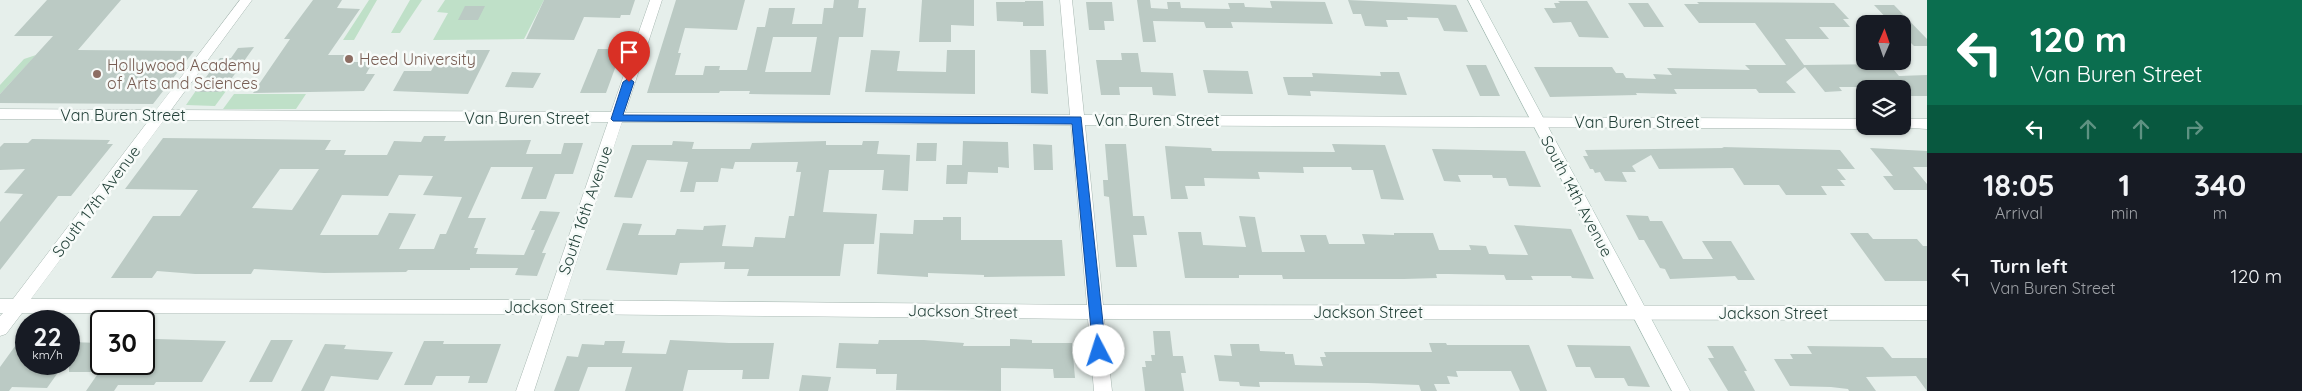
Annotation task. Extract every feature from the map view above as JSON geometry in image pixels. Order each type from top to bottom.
[{"type":"street","name":"South 17th Avenue","points":[[0,329],[246,0]]},
{"type":"street","name":"South 16th Avenue","points":[[525,391],[656,0]]},
{"type":"street","points":[[1066,0],[1103,391]]},
{"type":"street","name":"South 14th Avenue","points":[[1474,0],[1681,391]]},
{"type":"street","name":"Van Buren Street","points":[[0,114],[616,119],[1856,124]]},
{"type":"street","points":[[1911,124],[1927,124]]},
{"type":"street","name":"Jackson Street","points":[[0,306],[552,307],[1096,312],[1927,313]]},
{"type":"green space","points":[[369,0],[377,0],[354,40],[343,40]]},
{"type":"green space","points":[[410,0],[422,0],[400,33],[391,33]]},
{"type":"green space","points":[[445,0],[544,0],[524,39],[433,40],[448,13],[437,12]]},
{"type":"green space","points":[[36,55],[0,94],[0,85],[24,59]]},
{"type":"green space","points":[[226,91],[215,106],[186,105],[195,92]]},
{"type":"green space","points":[[234,94],[306,94],[296,109],[223,109]]},
{"type":"building","name":"Hollywood Academy of Arts and Sciences","points":[[47,0],[121,0],[78,50],[194,51],[153,104],[0,103],[0,94],[53,36],[14,36]]},
{"type":"building","points":[[313,0],[342,0],[337,8],[360,9],[328,55],[351,55],[346,62],[373,62],[366,74],[375,74],[364,91],[253,93],[290,39],[284,39]]},
{"type":"building","points":[[544,0],[635,0],[630,15],[621,15],[620,18],[584,17],[574,40],[526,39]]},
{"type":"building","points":[[676,0],[745,0],[737,30],[685,28],[678,53],[681,53],[675,75],[703,75],[705,66],[720,66],[719,70],[747,70],[757,27],[765,27],[769,8],[795,8],[792,24],[822,24],[824,8],[833,8],[834,0],[859,0],[858,8],[866,8],[863,37],[839,37],[830,95],[749,94],[750,91],[647,93]],"holes":[[[773,37],[817,37],[811,72],[765,72]]]},
{"type":"building","points":[[922,0],[974,0],[974,26],[951,25],[951,42],[919,42]]},
{"type":"building","points":[[1137,0],[1150,0],[1151,8],[1168,9],[1167,2],[1180,2],[1181,8],[1230,9],[1228,3],[1244,3],[1245,7],[1272,8],[1270,1],[1325,2],[1333,24],[1231,22],[1233,28],[1206,28],[1204,22],[1153,21],[1156,42],[1143,42]]},
{"type":"building","points":[[1348,0],[1456,5],[1468,32],[1444,31],[1438,18],[1407,17],[1408,20],[1386,20],[1388,27],[1365,26],[1361,14],[1353,14]]},
{"type":"building","points":[[1043,1],[1044,26],[1023,26],[1023,22],[997,21],[996,2]]},
{"type":"building","points":[[1558,1],[1587,1],[1609,38],[1579,37],[1571,22],[1553,23],[1544,8],[1556,8],[1554,3],[1560,3]]},
{"type":"building","points":[[1086,2],[1112,2],[1114,21],[1104,21],[1105,30],[1089,30]]},
{"type":"building","points":[[1697,2],[1834,3],[1849,19],[1843,19],[1850,27],[1819,27],[1829,39],[1785,39],[1804,65],[1856,64],[1856,70],[1894,70],[1899,76],[1927,75],[1927,96],[1911,96],[1911,80],[1856,80],[1856,87],[1839,87],[1842,91],[1825,92],[1805,67],[1786,82],[1796,93],[1759,93],[1756,89],[1674,89],[1677,94],[1636,93],[1637,95],[1550,97],[1534,67],[1612,67],[1616,73],[1623,73],[1626,78],[1656,79],[1653,74],[1672,75],[1667,68],[1750,70],[1745,65],[1786,65],[1755,23],[1699,23],[1684,4],[1699,4]]},
{"type":"building","points":[[1628,3],[1648,3],[1664,27],[1644,27]]},
{"type":"building","points":[[1874,5],[1894,5],[1904,15],[1883,15]]},
{"type":"building","points":[[465,6],[485,6],[478,20],[458,20]]},
{"type":"building","points":[[1911,23],[1927,39],[1927,46],[1914,46],[1911,43]]},
{"type":"building","points":[[254,47],[222,92],[195,92],[220,58],[231,58],[238,48]]},
{"type":"building","points":[[598,49],[622,49],[606,93],[580,93]]},
{"type":"building","points":[[467,50],[490,50],[468,94],[393,91],[404,71],[431,71],[435,64],[459,65]]},
{"type":"building","points":[[871,50],[900,51],[897,71],[946,72],[947,50],[975,50],[975,94],[865,92]]},
{"type":"building","points":[[1030,50],[1046,50],[1048,94],[1031,93]]},
{"type":"building","points":[[1121,53],[1138,53],[1141,72],[1173,73],[1176,96],[1153,95],[1152,87],[1119,87],[1120,95],[1101,95],[1096,60],[1122,60]]},
{"type":"building","points":[[1466,65],[1486,65],[1500,96],[1480,96]]},
{"type":"building","points":[[1203,70],[1248,71],[1253,94],[1208,93]]},
{"type":"building","points":[[512,72],[541,73],[533,88],[505,87]]},
{"type":"building","points":[[1380,72],[1399,72],[1407,95],[1310,91],[1311,96],[1288,95],[1283,77],[1313,77],[1312,73],[1381,76]]},
{"type":"building","points":[[424,136],[446,136],[444,141],[531,140],[526,154],[561,154],[564,143],[583,143],[573,174],[555,174],[546,199],[521,199],[533,167],[491,167],[468,218],[486,218],[474,248],[478,248],[476,254],[524,255],[535,230],[531,230],[540,211],[560,212],[542,253],[546,253],[537,276],[515,275],[518,268],[324,273],[254,269],[251,274],[195,274],[157,271],[152,278],[111,278],[153,216],[180,216],[198,190],[125,189],[163,138],[331,140],[325,150],[346,150],[344,155],[387,155],[394,141],[421,142]],"holes":[[[280,169],[319,169],[292,210],[252,208]],[[399,175],[433,176],[423,195],[462,197],[446,234],[440,234],[434,249],[399,249],[416,214],[389,213],[378,235],[320,235],[342,195],[388,196]]]},
{"type":"building","points":[[32,139],[110,140],[107,144],[113,144],[71,196],[58,196],[0,270],[0,222],[23,194],[4,193],[25,169],[0,170],[0,147],[4,143],[28,143]]},
{"type":"building","points":[[673,141],[694,142],[692,149],[750,149],[752,143],[826,141],[826,145],[862,145],[863,141],[879,141],[877,154],[910,155],[908,191],[882,190],[884,170],[829,170],[823,212],[877,214],[874,244],[844,244],[840,276],[747,276],[749,269],[724,269],[725,262],[680,263],[677,275],[606,270],[623,223],[642,224],[638,235],[675,235],[677,229],[703,230],[704,226],[726,225],[722,246],[753,247],[755,237],[785,238],[789,216],[794,216],[801,172],[796,172],[798,162],[735,162],[733,169],[721,168],[718,182],[696,182],[694,192],[680,192],[688,162],[647,160],[632,198],[614,197],[632,145],[672,145]]},
{"type":"building","points":[[963,141],[1008,142],[1009,168],[998,167],[998,173],[968,172],[967,184],[946,184],[947,165],[962,165]]},
{"type":"building","points":[[917,143],[937,143],[936,161],[916,161]]},
{"type":"building","points":[[1033,144],[1052,145],[1053,170],[1034,170]]},
{"type":"building","points":[[1105,144],[1126,144],[1133,216],[1144,216],[1147,235],[1133,235],[1137,267],[1116,267],[1109,197],[1104,196],[1103,180],[1108,180]]},
{"type":"building","points":[[1332,144],[1385,145],[1404,200],[1381,199],[1373,170],[1352,170],[1351,167],[1303,167],[1304,173],[1258,172],[1260,179],[1204,178],[1205,186],[1185,186],[1188,199],[1171,199],[1165,146],[1211,148],[1212,151],[1335,152]]},
{"type":"building","points":[[1722,147],[1840,150],[1855,169],[1837,169],[1846,180],[1840,180],[1845,186],[1821,186],[1827,195],[1786,195],[1779,185],[1744,185],[1733,168],[1659,169],[1651,155],[1632,166],[1636,172],[1622,172],[1627,182],[1605,181],[1600,172],[1595,173],[1593,169],[1590,169],[1583,156],[1588,156],[1585,150],[1724,148]]},
{"type":"building","points":[[1870,148],[1927,151],[1927,167],[1913,167],[1927,184],[1927,190],[1894,190],[1883,176],[1893,176]]},
{"type":"building","points":[[1432,149],[1525,151],[1541,187],[1509,186],[1506,178],[1493,178],[1492,175],[1458,175],[1461,182],[1444,181]]},
{"type":"building","points":[[1626,215],[1648,216],[1650,221],[1662,221],[1683,259],[1713,259],[1702,241],[1731,241],[1755,280],[1738,280],[1735,276],[1670,279],[1665,269],[1660,268],[1644,240],[1639,240]]},
{"type":"building","points":[[1239,216],[1255,217],[1262,252],[1305,252],[1300,235],[1326,235],[1329,244],[1365,244],[1362,234],[1433,233],[1439,250],[1471,250],[1469,245],[1486,246],[1489,254],[1528,255],[1514,225],[1571,229],[1594,279],[1572,278],[1571,276],[1531,276],[1533,280],[1506,280],[1504,275],[1448,274],[1436,274],[1437,278],[1404,279],[1283,279],[1282,275],[1239,275],[1239,278],[1185,278],[1178,232],[1201,232],[1203,245],[1246,247]]},
{"type":"building","points":[[943,217],[961,217],[961,240],[1062,240],[1065,276],[984,277],[984,275],[928,273],[928,277],[877,274],[880,233],[913,234],[914,220],[943,220]]},
{"type":"building","points":[[1850,233],[1868,233],[1873,239],[1917,239],[1923,246],[1927,246],[1927,281],[1885,281]]},
{"type":"building","points":[[1153,331],[1170,331],[1173,356],[1183,356],[1186,373],[1181,373],[1184,391],[1145,391],[1142,367],[1146,367],[1145,361],[1152,361],[1151,355],[1155,355]]},
{"type":"building","points":[[155,339],[226,341],[202,382],[156,382],[154,385],[118,385],[114,391],[86,391],[97,375],[155,375]]},
{"type":"building","points":[[1010,339],[1032,340],[1032,343],[1072,343],[1075,378],[1054,378],[1053,369],[1001,368],[1001,391],[896,390],[897,374],[876,374],[876,369],[836,368],[839,343],[878,344],[879,340],[924,340],[964,343],[963,346],[1010,346]]},
{"type":"building","points":[[271,340],[293,340],[272,382],[249,382]]},
{"type":"building","points":[[670,340],[774,343],[769,379],[742,379],[743,370],[688,370],[683,391],[625,391],[632,367],[588,367],[579,391],[554,391],[567,356],[578,357],[582,344],[604,345],[605,341],[625,341],[622,353],[666,354]]},
{"type":"building","points":[[424,341],[444,341],[443,344],[501,344],[487,383],[468,383],[470,376],[436,376],[432,385],[404,385]]},
{"type":"building","points":[[80,342],[90,343],[90,372],[80,372]]},
{"type":"building","points":[[1429,343],[1446,343],[1447,345],[1529,345],[1547,391],[1520,391],[1511,371],[1456,371],[1458,377],[1447,376],[1450,384],[1434,384],[1437,391],[1421,391],[1419,385],[1368,383],[1259,382],[1260,387],[1240,386],[1239,382],[1219,381],[1214,355],[1232,356],[1230,344],[1259,344],[1260,351],[1293,354],[1295,365],[1323,366],[1320,357],[1326,357],[1324,352],[1432,352]]},
{"type":"building","points":[[325,344],[346,345],[344,349],[393,352],[378,380],[331,376],[324,391],[301,391]]},
{"type":"building","points":[[1567,345],[1630,346],[1650,387],[1628,386],[1624,378],[1595,378],[1590,367],[1576,367]]},
{"type":"building","points":[[15,346],[15,375],[56,375],[47,388],[12,387],[9,391],[0,391],[0,367]]},
{"type":"building","points":[[1707,346],[1733,346],[1747,371],[1744,371],[1755,391],[1728,391],[1708,358],[1714,358]]},
{"type":"building","points":[[1807,346],[1883,347],[1892,358],[1927,358],[1927,391],[1916,376],[1866,377],[1876,391],[1849,391],[1848,389],[1831,387],[1790,386],[1774,359],[1793,359],[1790,354],[1812,354]]},
{"type":"building","points":[[802,375],[831,377],[828,391],[799,391]]},
{"type":"place","name":"Heed University","points":[[349,59]]},
{"type":"place","name":"Hollywood Academy of Arts and Sciences","points":[[97,74]]},
{"type":"route","points":[[629,82],[616,119],[1077,120],[1099,351]]}]
